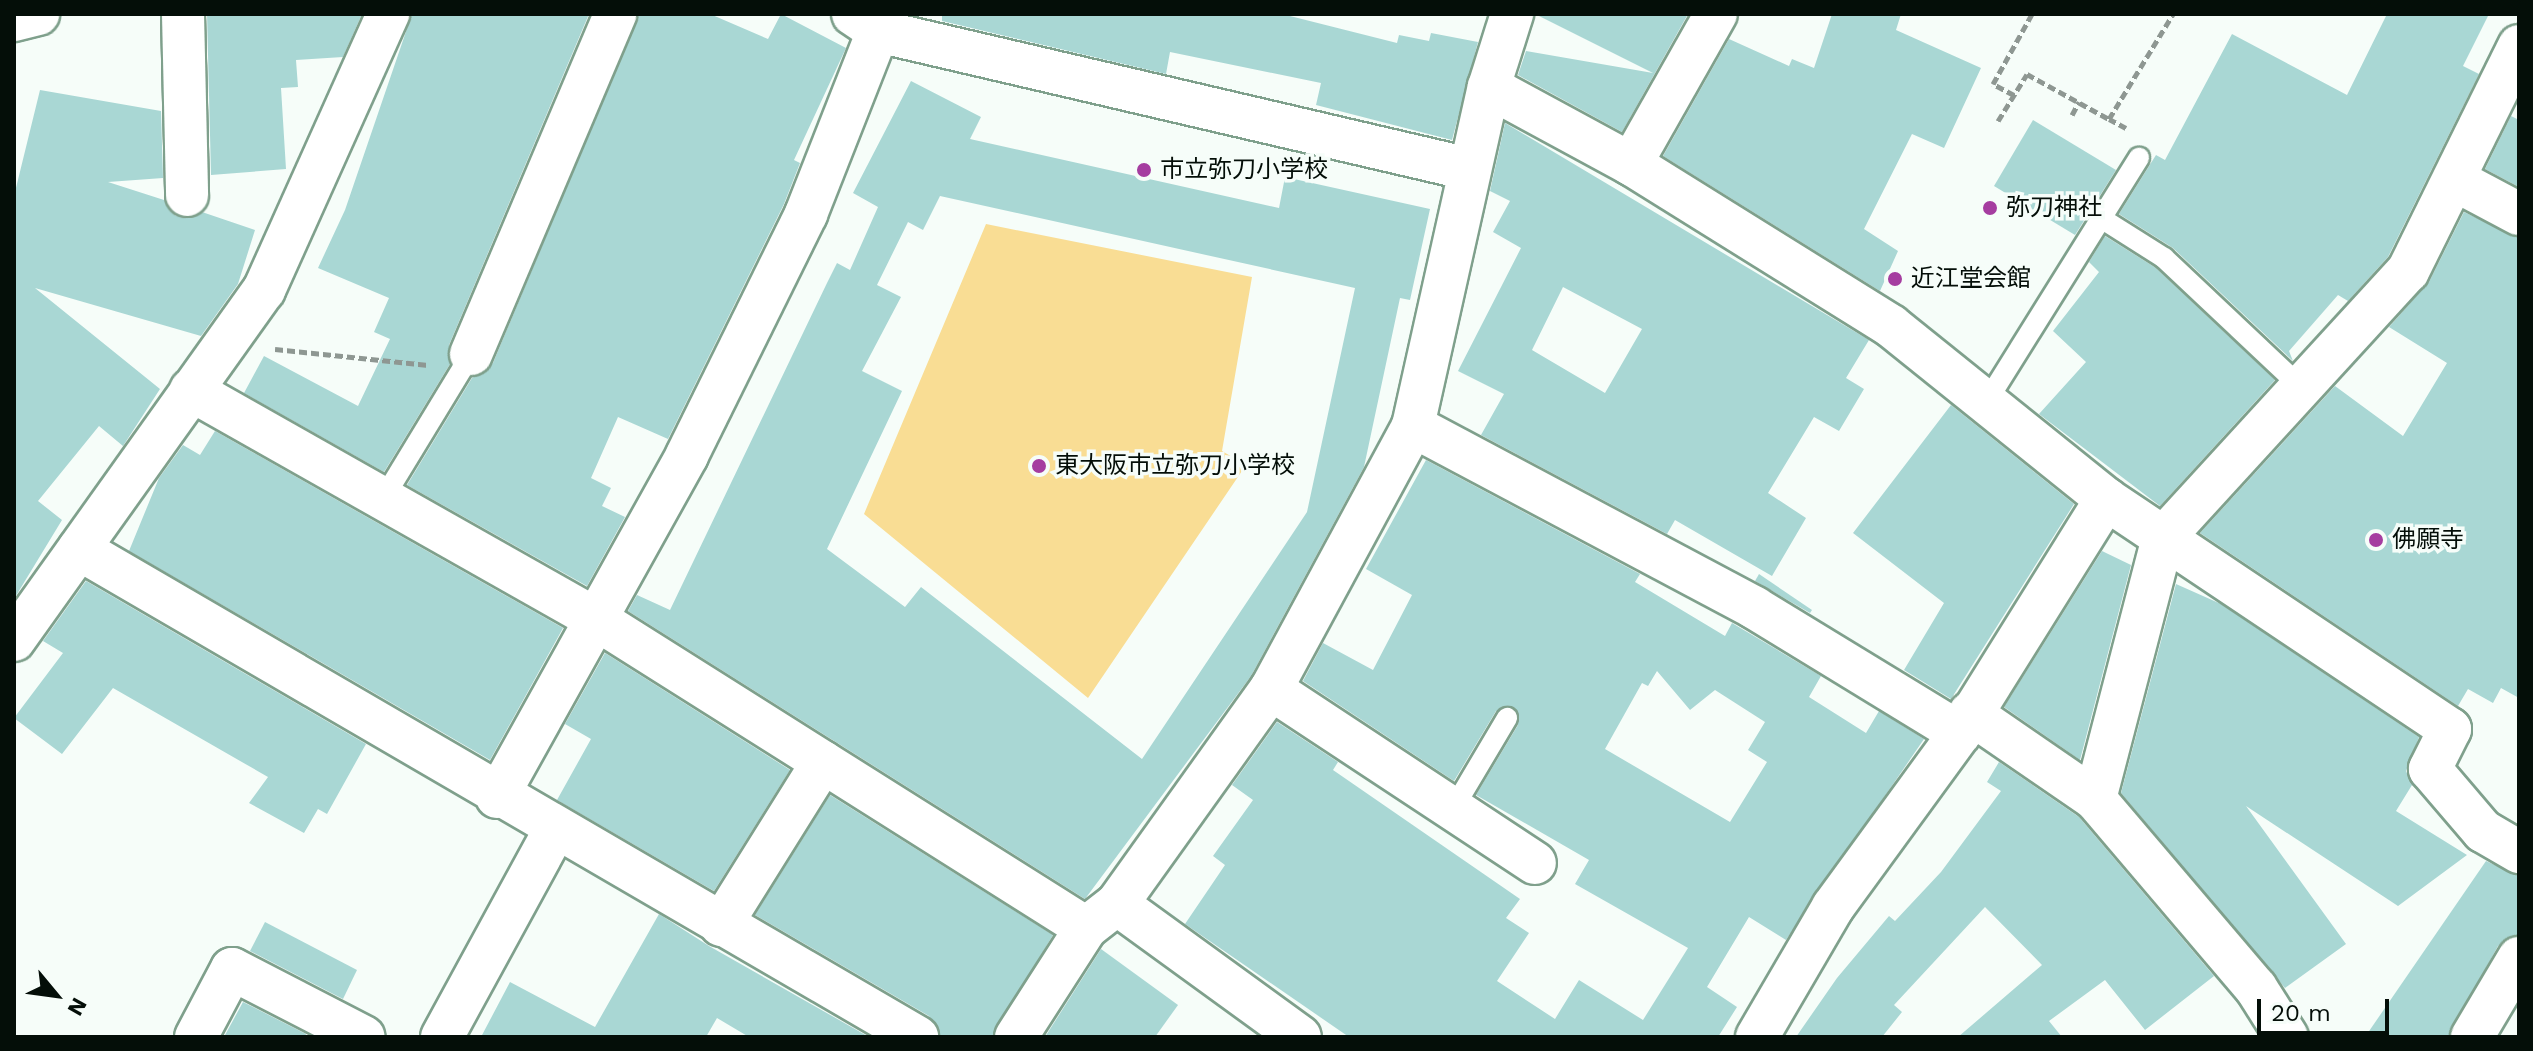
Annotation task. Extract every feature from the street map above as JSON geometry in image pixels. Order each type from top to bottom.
[{"type":"street","points":[[14,20],[38,14]]},
{"type":"street","points":[[183,14],[187,195]]},
{"type":"street","points":[[18,625],[79,549],[264,290],[388,14]]},
{"type":"street","points":[[471,354],[615,14]]},
{"type":"street","points":[[1016,1037],[1271,689],[1413,426],[1469,169],[1489,87],[1512,14]]},
{"type":"street","points":[[1631,164],[1716,14]]},
{"type":"street","points":[[497,797],[596,619],[806,214],[866,23],[1469,169]]},
{"type":"street","points":[[2095,799],[2163,538],[2299,385],[2408,271],[2519,46]]},
{"type":"street","points":[[1489,87],[1631,164],[1891,326],[2106,499],[2450,729],[2430,769],[2483,831],[2519,852]]},
{"type":"street","points":[[2455,180],[2519,214]]},
{"type":"street","points":[[191,390],[596,619],[823,762],[1102,916],[1300,1037]]},
{"type":"street","points":[[1413,426],[1755,608],[1965,723],[2095,799],[2256,988],[2287,1037]]},
{"type":"street","points":[[1757,1037],[1833,907],[1965,723],[2106,499]]},
{"type":"street","points":[[79,549],[497,797],[917,1037]]},
{"type":"street","points":[[1271,689],[1535,863]]},
{"type":"street","points":[[721,925],[823,762]]},
{"type":"street","points":[[442,1037],[555,830]]},
{"type":"street","points":[[2472,1037],[2519,958]]},
{"type":"street","points":[[196,1037],[232,969],[364,1037]]},
{"type":"lane","points":[[1987,401],[2104,220],[2139,158]]},
{"type":"lane","points":[[2104,220],[2164,258],[2299,385]]},
{"type":"lane","points":[[383,499],[471,354]]},
{"type":"lane","points":[[1453,809],[1507,718]]},
{"type":"path","points":[[2014,95],[1993,84],[2032,14]]},
{"type":"path","points":[[1998,121],[2027,74],[2109,119]]},
{"type":"path","points":[[2072,115],[2079,102]]},
{"type":"path","points":[[226,343],[437,366],[471,354]]},
{"type":"shaded area","points":[[986,224],[1252,277],[1222,451],[1246,465],[1088,698],[864,514]]},
{"type":"building","points":[[207,14],[362,14],[343,57],[296,60],[298,87],[281,88],[286,169],[211,175]]},
{"type":"building","points":[[412,14],[589,14],[449,345],[450,364],[384,472],[244,393],[264,356],[358,406],[390,339],[374,332],[389,298],[318,268],[345,210]]},
{"type":"building","points":[[639,14],[710,14],[768,39],[781,14],[846,48],[794,160],[800,163],[784,204],[668,439],[618,417],[591,478],[611,488],[602,506],[625,517],[587,586],[407,485],[472,378],[493,363]]},
{"type":"building","points":[[942,14],[1282,14],[1397,43],[1399,35],[1429,41],[1431,33],[1478,42],[1452,140],[1316,105],[1321,83],[1170,52],[1166,74],[942,21]]},
{"type":"building","points":[[1535,14],[1688,14],[1622,132],[1518,75],[1526,51],[1653,73]]},
{"type":"building","points":[[1832,14],[1901,14],[1896,30],[1981,68],[1944,148],[1912,134],[1864,229],[1898,251],[1880,291],[1663,156],[1729,39],[1789,66],[1792,59],[1814,68]]},
{"type":"building","points":[[2387,14],[2489,14],[2463,66],[2479,74],[2388,257],[2348,301],[2338,295],[2289,351],[2293,361],[2173,248],[2119,214],[2156,155],[2165,160],[2232,34],[2347,95]]},
{"type":"building","points":[[911,81],[981,117],[970,139],[1279,208],[1285,177],[1430,209],[1410,300],[1400,298],[1364,467],[1251,676],[1085,899],[628,611],[637,595],[670,610],[837,263],[850,270],[878,207],[853,193]],"holes":[[[940,196],[1355,288],[1307,512],[1142,759],[921,587],[905,607],[827,549],[902,391],[862,371],[901,297],[877,285],[908,222],[923,230]]]},
{"type":"building","points":[[40,90],[161,111],[163,178],[108,182],[164,200],[176,216],[202,212],[255,230],[238,284],[201,336],[35,288],[160,389],[123,446],[99,426],[38,501],[62,520],[14,599],[14,196]]},
{"type":"building","points":[[2511,116],[2519,120],[2519,187],[2485,169]]},
{"type":"building","points":[[2033,120],[2116,170],[2075,235],[1994,186]]},
{"type":"building","points":[[1505,123],[1869,340],[1846,378],[1864,389],[1839,431],[1814,417],[1768,493],[1806,518],[1772,576],[1675,520],[1667,534],[1481,435],[1504,394],[1458,371],[1521,248],[1493,232],[1510,201],[1490,191]],"holes":[[[1563,287],[1642,329],[1605,393],[1532,350]]]},
{"type":"building","points":[[2464,212],[2519,238],[2519,698],[2501,688],[2493,703],[2468,689],[2458,706],[2200,533],[2335,386],[2403,436],[2447,363],[2389,327],[2429,282]]},
{"type":"building","points":[[2105,236],[2156,268],[2275,380],[2160,506],[2039,414],[2086,362],[2053,331],[2099,272],[2089,262]]},
{"type":"building","points":[[1951,405],[2074,504],[1951,699],[1904,670],[1944,603],[1853,533]]},
{"type":"building","points":[[215,431],[563,628],[490,760],[129,551],[159,478],[183,445],[200,455]]},
{"type":"building","points":[[1426,460],[1640,574],[1635,582],[1725,636],[1732,623],[1821,676],[1809,697],[1866,733],[1879,711],[1924,739],[1786,940],[1749,917],[1707,987],[1737,1007],[1718,1037],[1349,1037],[1185,924],[1225,865],[1213,856],[1253,800],[1232,785],[1277,722],[1338,762],[1333,770],[1520,899],[1506,918],[1529,933],[1497,981],[1555,1019],[1579,980],[1643,1020],[1688,948],[1575,884],[1589,860],[1476,795],[1518,725],[1514,707],[1496,711],[1454,781],[1303,681],[1323,643],[1373,670],[1412,595],[1366,569]],"holes":[[[1657,671],[1690,710],[1715,690],[1765,722],[1748,750],[1767,762],[1730,822],[1605,749],[1642,683],[1648,686]]]},
{"type":"building","points":[[2102,551],[2131,565],[2080,760],[2004,707]]},
{"type":"building","points":[[1759,574],[1812,610],[1810,613],[1755,581]]},
{"type":"building","points":[[86,581],[366,744],[327,814],[318,809],[304,833],[249,803],[268,777],[113,688],[62,754],[14,718],[63,653],[43,641]]},
{"type":"building","points":[[2176,584],[2221,604],[2419,737],[2406,771],[2412,785],[2396,811],[2467,855],[2398,906],[2246,806],[2346,944],[2285,988],[2121,793]]},
{"type":"building","points":[[605,653],[790,770],[714,891],[557,800],[591,739],[565,724]]},
{"type":"building","points":[[1999,762],[2079,817],[2214,976],[2145,1030],[2105,980],[2049,1021],[2062,1037],[1958,1037],[2042,965],[1985,907],[1894,1005],[1902,1012],[1882,1037],[1796,1037],[1837,978],[1889,916],[1895,921],[1941,872],[2001,791],[1987,782]]},
{"type":"building","points":[[830,795],[1053,935],[992,1037],[941,1037],[929,1016],[755,915]]},
{"type":"building","points":[[2486,861],[2519,876],[2519,934],[2498,946],[2448,1037],[2365,1037]]},
{"type":"building","points":[[659,914],[869,1037],[749,1037],[717,1018],[706,1037],[481,1037],[510,982],[595,1027]]},
{"type":"building","points":[[265,922],[357,970],[343,999],[250,951]]},
{"type":"building","points":[[1101,949],[1178,1005],[1155,1037],[1045,1037]]},
{"type":"building","points":[[243,1002],[306,1034],[305,1037],[224,1037]]},
{"type":"place","name":"市立弥刀小学校","points":[[1144,170]]},
{"type":"place","name":"弥刀神社","points":[[1990,208]]},
{"type":"place","name":"近江堂会館","points":[[1895,279]]},
{"type":"place","name":"東大阪市立弥刀小学校","points":[[1039,466]]},
{"type":"place","name":"佛願寺","points":[[2376,540]]}]
